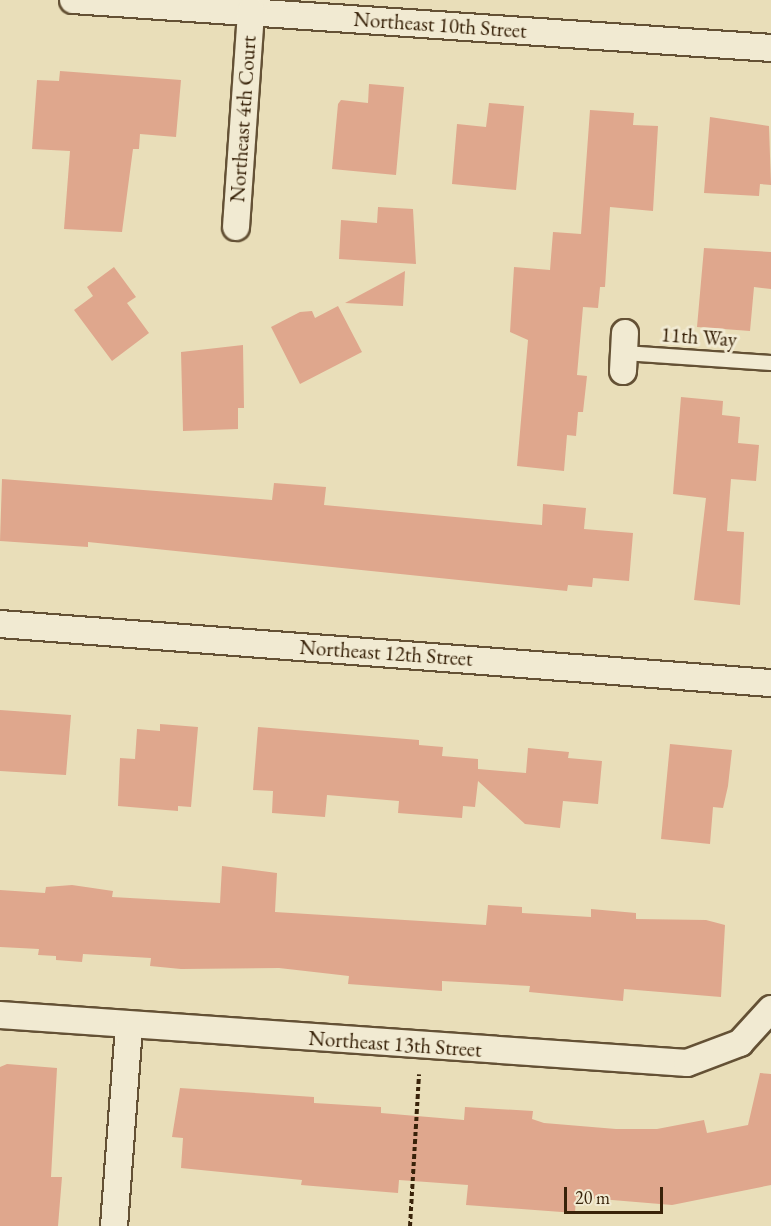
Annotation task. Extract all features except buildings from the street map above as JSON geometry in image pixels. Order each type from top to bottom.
[{"type":"street","name":"Northeast 10th Street","points":[[73,0],[771,48]]},
{"type":"street","name":"Northeast 4th Court","points":[[236,227],[250,11]]},
{"type":"street","name":"Northeast 12th Street","points":[[0,624],[771,683]]},
{"type":"street","name":"Northeast 13th Street","points":[[0,1015],[687,1063],[740,1043],[771,1009]]},
{"type":"street","points":[[114,1226],[129,1024]]},
{"type":"lane","name":"11th Way","points":[[624,352],[771,363]]},
{"type":"path","points":[[410,1226],[421,1046]]}]
